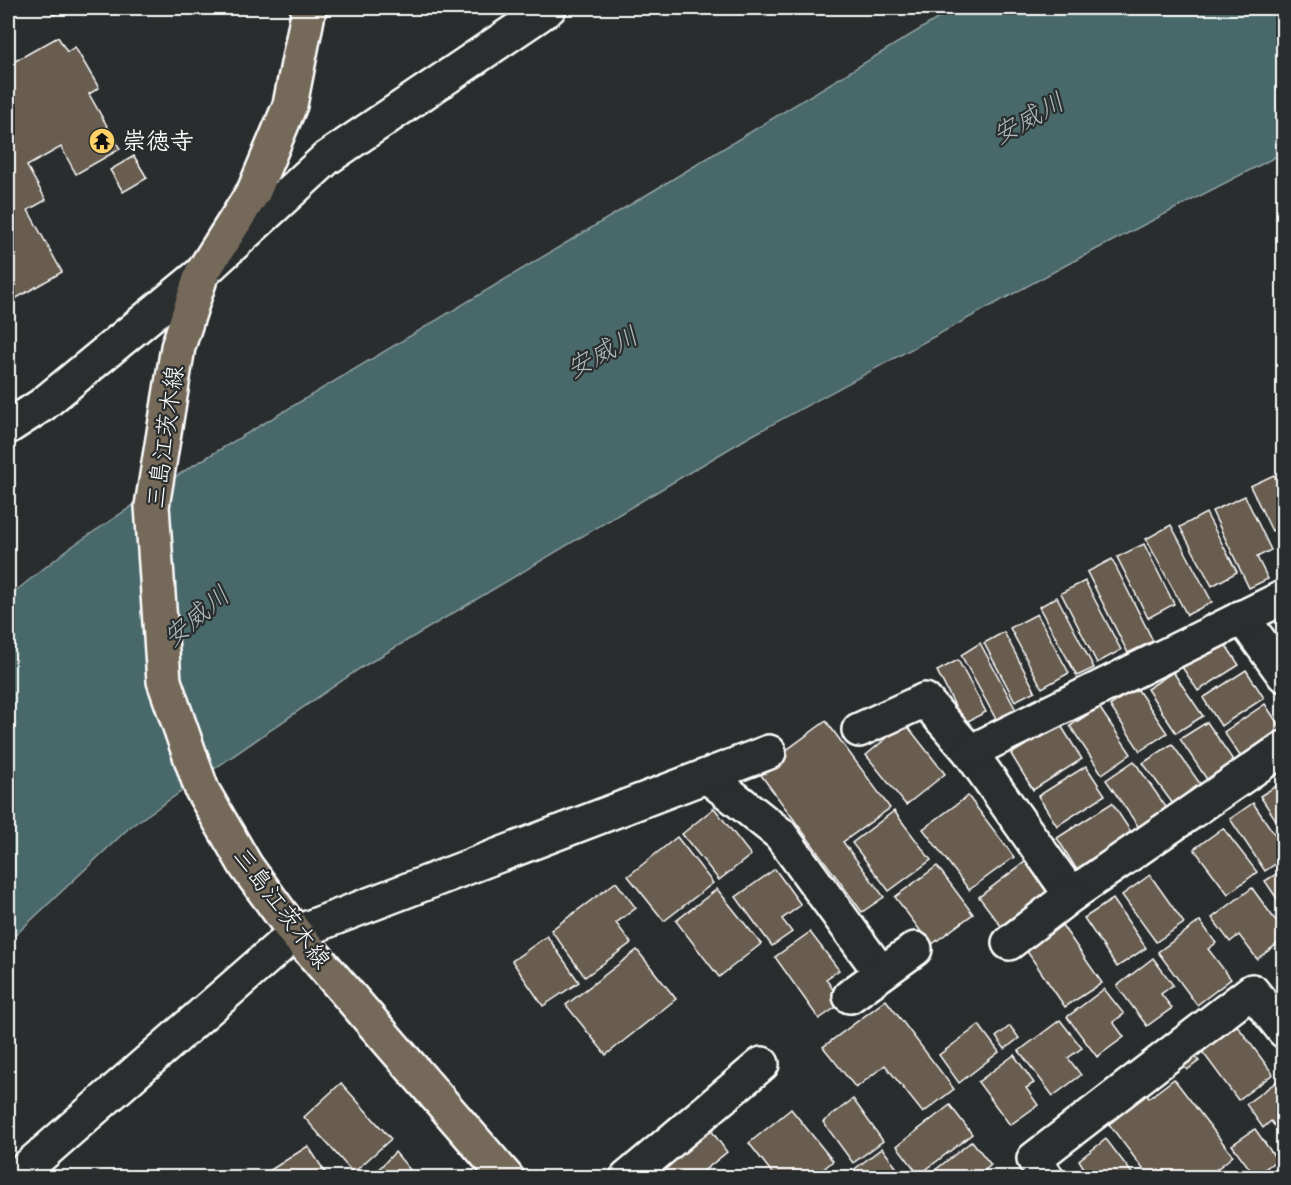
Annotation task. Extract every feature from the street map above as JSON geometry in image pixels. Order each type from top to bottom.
[{"type":"main road","name":"三島江茨木線","points":[[309,8],[290,105],[254,191],[202,273],[178,347],[152,506],[164,681],[202,789],[246,866],[286,920],[507,1178]]},
{"type":"street","points":[[12,422],[42,405],[202,273],[327,158],[549,8]]},
{"type":"street","points":[[970,752],[1284,597]]},
{"type":"street","points":[[1242,617],[1284,675]]},
{"type":"street","points":[[859,730],[926,700],[970,752],[1071,895]]},
{"type":"street","points":[[1009,943],[1071,895],[1284,748]]},
{"type":"street","points":[[15,1178],[286,920],[707,776],[770,752]]},
{"type":"street","points":[[707,776],[780,834],[881,973]]},
{"type":"street","points":[[850,996],[915,949]]},
{"type":"street","points":[[1047,1178],[1034,1159],[1252,991],[1284,1030]]},
{"type":"street","points":[[627,1178],[762,1064]]},
{"type":"water","name":"安威川","points":[[955,8],[1283,8],[1283,153],[1068,264],[749,437],[359,669],[130,827],[8,942],[8,597],[68,549],[189,468]]},
{"type":"building","points":[[49,8],[65,8],[54,15]]},
{"type":"building","points":[[58,37],[67,52],[75,47],[99,88],[89,94],[120,149],[76,174],[61,147],[27,166],[46,200],[28,210],[62,272],[8,303],[8,65]]},
{"type":"building","points":[[134,156],[147,178],[123,192],[110,170]]},
{"type":"building","points":[[1274,475],[1284,495],[1284,541],[1277,528],[1272,531],[1250,486]]},
{"type":"building","points":[[1245,496],[1271,550],[1257,557],[1268,579],[1249,588],[1212,511]]},
{"type":"building","points":[[1206,513],[1237,572],[1212,586],[1180,527]]},
{"type":"building","points":[[1171,525],[1212,602],[1187,615],[1146,539]]},
{"type":"building","points":[[1144,544],[1174,604],[1148,618],[1117,557]]},
{"type":"building","points":[[1112,559],[1153,641],[1128,653],[1087,572]]},
{"type":"building","points":[[1085,581],[1121,650],[1097,663],[1061,593]]},
{"type":"building","points":[[1057,597],[1094,668],[1077,676],[1039,607]]},
{"type":"building","points":[[1037,614],[1069,673],[1042,688],[1010,628]]},
{"type":"building","points":[[1004,632],[1035,691],[1015,701],[984,643]]},
{"type":"building","points":[[1223,641],[1239,665],[1198,691],[1182,667]]},
{"type":"building","points":[[980,643],[1016,710],[997,721],[961,655]]},
{"type":"building","points":[[958,660],[986,712],[964,723],[937,671]]},
{"type":"building","points":[[1246,670],[1264,698],[1221,726],[1203,698]]},
{"type":"building","points":[[1173,672],[1203,716],[1176,733],[1147,689]]},
{"type":"building","points":[[1136,687],[1167,733],[1140,751],[1110,706]]},
{"type":"building","points":[[1265,704],[1284,733],[1244,762],[1224,732]]},
{"type":"building","points":[[1099,707],[1131,754],[1102,774],[1070,726]]},
{"type":"building","points":[[826,721],[890,808],[843,842],[884,897],[862,912],[758,771]]},
{"type":"building","points":[[1207,722],[1235,763],[1208,781],[1180,739]]},
{"type":"building","points":[[905,723],[945,774],[906,805],[866,755]]},
{"type":"building","points":[[1060,724],[1082,759],[1033,790],[1011,754]]},
{"type":"building","points":[[1172,744],[1201,785],[1173,804],[1143,763]]},
{"type":"building","points":[[1134,761],[1168,810],[1140,829],[1106,780]]},
{"type":"building","points":[[1086,766],[1105,795],[1057,826],[1038,796]]},
{"type":"building","points":[[1284,781],[1284,815],[1276,820],[1260,796]]},
{"type":"building","points":[[968,796],[1014,857],[969,890],[923,829]]},
{"type":"building","points":[[1112,803],[1133,835],[1077,870],[1057,838]]},
{"type":"building","points":[[1253,803],[1284,848],[1284,858],[1265,871],[1230,819]]},
{"type":"building","points":[[714,808],[751,855],[719,880],[682,834]]},
{"type":"building","points":[[894,811],[931,860],[889,891],[852,843]]},
{"type":"building","points":[[1223,828],[1257,872],[1228,894],[1194,849]]},
{"type":"building","points":[[677,837],[713,883],[664,921],[628,876]]},
{"type":"building","points":[[1026,861],[1048,891],[1001,926],[979,897]]},
{"type":"building","points":[[937,866],[973,914],[931,945],[895,897]]},
{"type":"building","points":[[775,869],[801,905],[782,919],[792,932],[772,946],[736,897]]},
{"type":"building","points":[[1284,869],[1284,909],[1265,881]]},
{"type":"building","points":[[1150,875],[1184,923],[1156,942],[1122,895]]},
{"type":"building","points":[[616,882],[636,908],[616,923],[631,943],[585,977],[551,930]]},
{"type":"building","points":[[1252,888],[1284,932],[1284,939],[1257,959],[1239,935],[1230,942],[1212,918]]},
{"type":"building","points":[[717,889],[761,944],[719,977],[676,921]]},
{"type":"building","points":[[1113,899],[1146,948],[1117,967],[1084,918]]},
{"type":"building","points":[[1200,921],[1216,943],[1208,949],[1231,979],[1197,1005],[1158,952]]},
{"type":"building","points":[[1062,925],[1102,983],[1065,1007],[1026,950]]},
{"type":"building","points":[[810,932],[839,970],[826,979],[842,1003],[819,1019],[775,957]]},
{"type":"building","points":[[547,936],[579,982],[543,1006],[512,961]]},
{"type":"building","points":[[637,950],[676,999],[606,1055],[566,1005]]},
{"type":"building","points":[[1153,958],[1173,985],[1161,994],[1172,1008],[1147,1026],[1117,986]]},
{"type":"building","points":[[1104,989],[1124,1014],[1113,1022],[1124,1037],[1097,1057],[1067,1017]]},
{"type":"building","points":[[886,1000],[954,1089],[923,1113],[885,1065],[856,1088],[823,1047]]},
{"type":"building","points":[[1060,1020],[1082,1048],[1068,1058],[1081,1075],[1053,1096],[1019,1051]]},
{"type":"building","points":[[1236,1024],[1273,1074],[1238,1100],[1201,1050]]},
{"type":"building","points":[[979,1025],[999,1052],[959,1083],[939,1055]]},
{"type":"building","points":[[1010,1026],[1019,1038],[1005,1049],[996,1037]]},
{"type":"building","points":[[1192,1052],[1199,1061],[1187,1070],[1180,1062]]},
{"type":"building","points":[[1014,1055],[1034,1083],[1026,1088],[1038,1105],[1010,1125],[978,1082]]},
{"type":"building","points":[[1283,1077],[1284,1134],[1282,1136],[1271,1121],[1263,1128],[1246,1104]]},
{"type":"building","points":[[1174,1079],[1233,1156],[1206,1178],[1150,1178],[1105,1119],[1143,1090],[1149,1098]]},
{"type":"building","points":[[341,1083],[391,1139],[353,1173],[304,1117]]},
{"type":"building","points":[[853,1099],[883,1141],[853,1163],[823,1122]]},
{"type":"building","points":[[950,1105],[972,1134],[919,1175],[897,1146]]},
{"type":"building","points":[[791,1109],[833,1161],[813,1178],[776,1178],[749,1143]]},
{"type":"building","points":[[708,1126],[727,1152],[695,1178],[642,1178]]},
{"type":"building","points":[[1255,1129],[1277,1160],[1255,1176],[1232,1145]]},
{"type":"building","points":[[1106,1139],[1135,1177],[1074,1178],[1085,1170],[1079,1160]]},
{"type":"building","points":[[972,1141],[991,1165],[978,1176],[979,1178],[925,1178]]},
{"type":"building","points":[[308,1146],[329,1178],[258,1178]]},
{"type":"building","points":[[882,1148],[904,1178],[843,1178]]},
{"type":"building","points":[[395,1152],[417,1178],[370,1178]]},
{"type":"place","name":"崇徳寺","points":[[102,141]]}]
